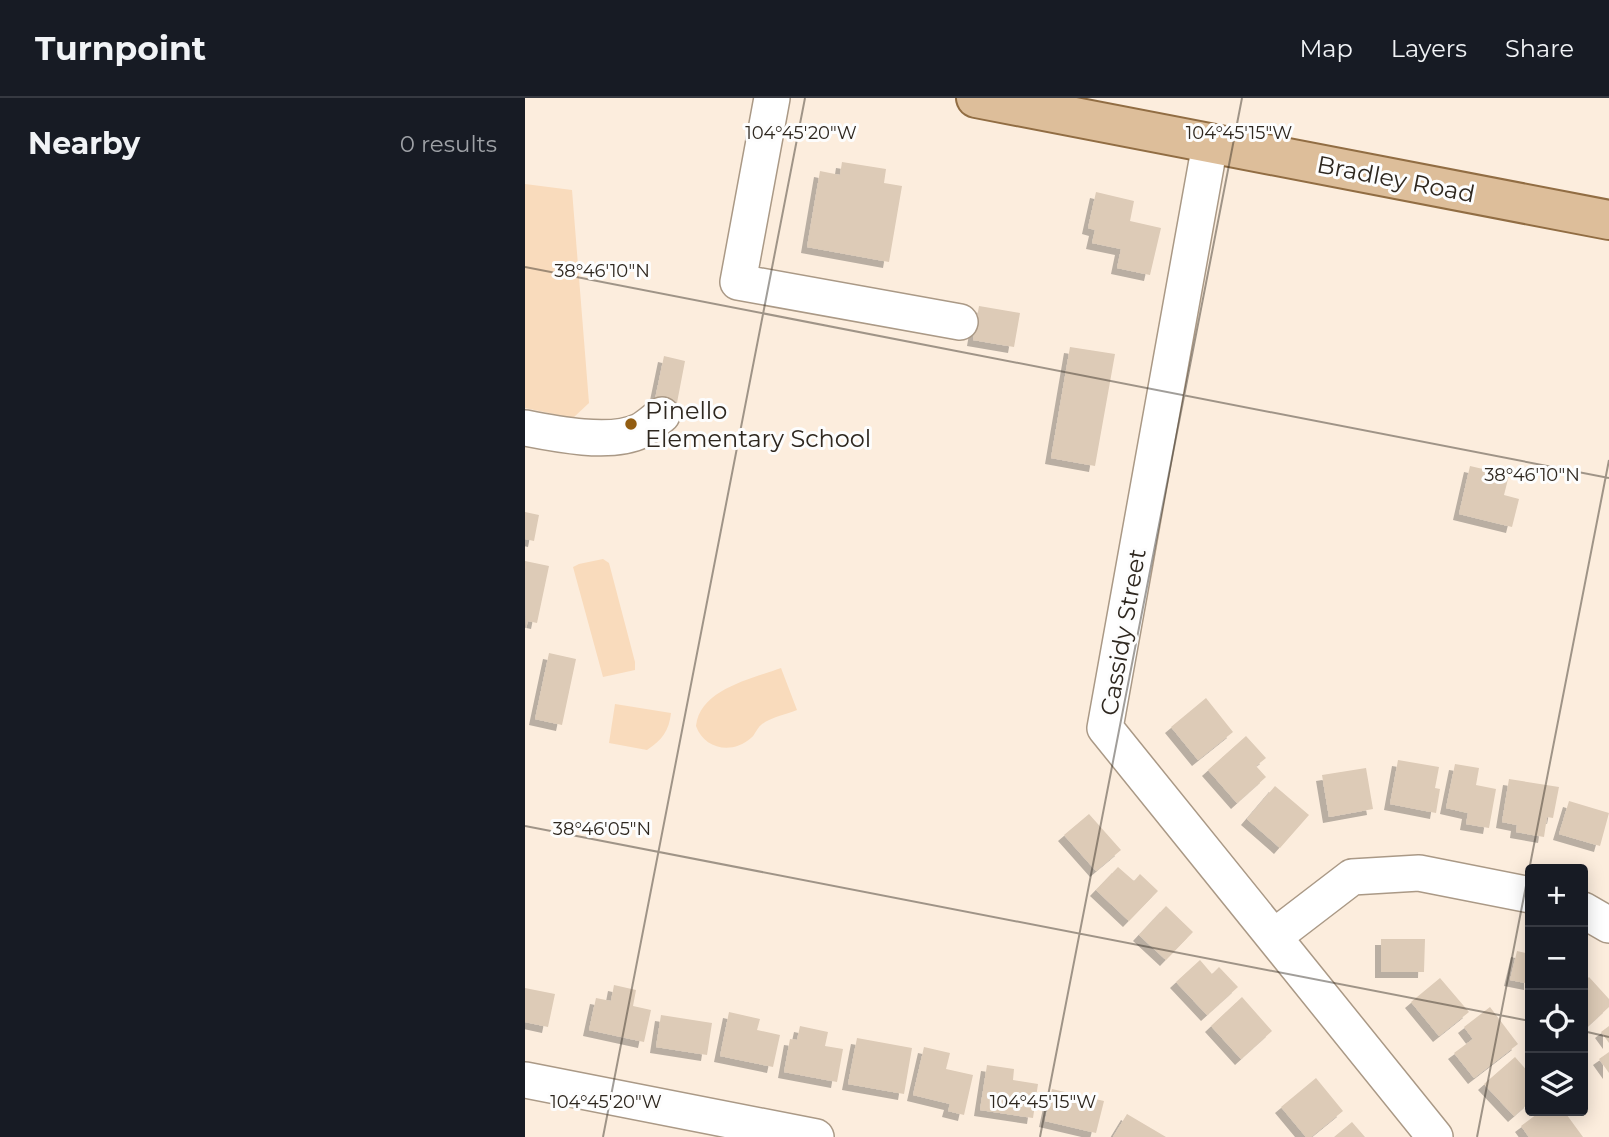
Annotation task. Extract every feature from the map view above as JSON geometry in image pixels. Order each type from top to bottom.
[{"type":"main road","name":"Bradley Road","points":[[976,98],[1609,220]]},
{"type":"street","points":[[772,98],[739,282],[960,322]]},
{"type":"street","name":"Cassidy Street","points":[[1210,144],[1105,728],[1435,1137]]},
{"type":"street","points":[[525,428],[621,436],[639,431],[662,415]]},
{"type":"street","points":[[1275,936],[1352,877],[1419,873],[1525,894]]},
{"type":"street","points":[[1588,914],[1609,925]]},
{"type":"street","points":[[525,1080],[816,1137]]},
{"type":"shaded area","points":[[525,184],[572,190],[589,403],[573,418],[525,408]]},
{"type":"shaded area","points":[[603,559],[609,563],[635,670],[603,677],[573,567]]},
{"type":"shaded area","points":[[781,668],[797,710],[764,723],[751,738],[736,747],[719,747],[705,740],[696,726],[707,703],[729,687]]},
{"type":"shaded area","points":[[615,704],[671,713],[669,725],[661,739],[647,750],[609,743]]},
{"type":"building","points":[[842,162],[886,169],[884,183],[902,186],[889,262],[807,247],[820,171],[840,175]]},
{"type":"building","points":[[1096,192],[1134,201],[1130,221],[1161,228],[1150,275],[1117,268],[1121,249],[1092,243],[1095,230],[1088,228]]},
{"type":"building","points":[[979,306],[1020,313],[1014,347],[973,340]]},
{"type":"building","points":[[1070,347],[1115,354],[1095,466],[1051,458]]},
{"type":"building","points":[[664,356],[685,361],[676,408],[654,404]]},
{"type":"building","points":[[1470,466],[1509,475],[1504,495],[1519,499],[1512,527],[1459,514]]},
{"type":"building","points":[[525,512],[539,515],[534,541],[525,539]]},
{"type":"building","points":[[525,561],[549,566],[537,623],[528,621],[526,628]]},
{"type":"building","points":[[549,653],[576,659],[562,725],[535,719]]},
{"type":"building","points":[[1206,698],[1233,732],[1198,760],[1171,727]]},
{"type":"building","points":[[1246,736],[1266,758],[1256,766],[1266,777],[1237,803],[1208,770]]},
{"type":"building","points":[[1398,760],[1439,767],[1435,788],[1440,789],[1436,813],[1390,804]]},
{"type":"building","points":[[1455,764],[1479,768],[1476,785],[1496,789],[1489,828],[1466,824],[1468,813],[1446,808]]},
{"type":"building","points":[[1366,768],[1373,809],[1329,817],[1322,775]]},
{"type":"building","points":[[1509,779],[1559,787],[1553,818],[1547,817],[1544,837],[1516,832],[1517,825],[1502,822]]},
{"type":"building","points":[[1275,786],[1309,815],[1280,848],[1247,819]]},
{"type":"building","points":[[1569,801],[1609,813],[1600,846],[1559,834]]},
{"type":"building","points":[[1089,814],[1121,850],[1096,871],[1064,835]]},
{"type":"building","points":[[1118,867],[1134,881],[1140,874],[1158,891],[1129,921],[1096,890]]},
{"type":"building","points":[[1166,906],[1193,932],[1166,960],[1139,935]]},
{"type":"building","points":[[1381,939],[1425,939],[1424,972],[1381,972]]},
{"type":"building","points":[[1517,951],[1525,953],[1525,983],[1510,980]]},
{"type":"building","points":[[1200,960],[1212,974],[1219,967],[1238,987],[1207,1015],[1176,982]]},
{"type":"building","points":[[1440,978],[1469,1012],[1439,1036],[1411,1002]]},
{"type":"building","points":[[1588,978],[1609,999],[1609,1007],[1588,1026],[1588,990]]},
{"type":"building","points":[[614,985],[636,990],[633,1006],[651,1010],[644,1042],[589,1030],[596,998],[611,1001]]},
{"type":"building","points":[[525,988],[555,994],[548,1027],[525,1022]]},
{"type":"building","points":[[1242,997],[1272,1031],[1241,1059],[1211,1026]]},
{"type":"building","points":[[1490,1007],[1518,1044],[1474,1078],[1454,1053],[1473,1039],[1464,1027]]},
{"type":"building","points":[[729,1012],[760,1019],[757,1030],[780,1035],[773,1067],[720,1056]]},
{"type":"building","points":[[661,1015],[712,1023],[707,1055],[656,1047]]},
{"type":"building","points":[[800,1026],[828,1032],[825,1046],[843,1049],[837,1082],[784,1072],[790,1039],[797,1040]]},
{"type":"building","points":[[1609,1026],[1609,1043],[1601,1032]]},
{"type":"building","points":[[857,1038],[912,1048],[904,1094],[848,1084]]},
{"type":"building","points":[[924,1047],[950,1053],[946,1069],[973,1075],[964,1115],[948,1111],[950,1104],[913,1095]]},
{"type":"building","points":[[1609,1052],[1609,1073],[1599,1059]]},
{"type":"building","points":[[1515,1057],[1525,1068],[1525,1106],[1514,1116],[1484,1084]]},
{"type":"building","points":[[987,1065],[1014,1069],[1013,1080],[1038,1084],[1033,1118],[980,1110]]},
{"type":"building","points":[[1316,1078],[1343,1111],[1311,1137],[1306,1137],[1281,1107]]},
{"type":"building","points":[[1052,1089],[1104,1101],[1096,1133],[1045,1121]]},
{"type":"building","points":[[1127,1114],[1166,1137],[1113,1137]]},
{"type":"building","points":[[1534,1116],[1568,1116],[1583,1137],[1529,1137],[1521,1126]]},
{"type":"building","points":[[1352,1122],[1365,1137],[1334,1137]]},
{"type":"place","name":"Pinello Elementary School","points":[[631,424]]}]
